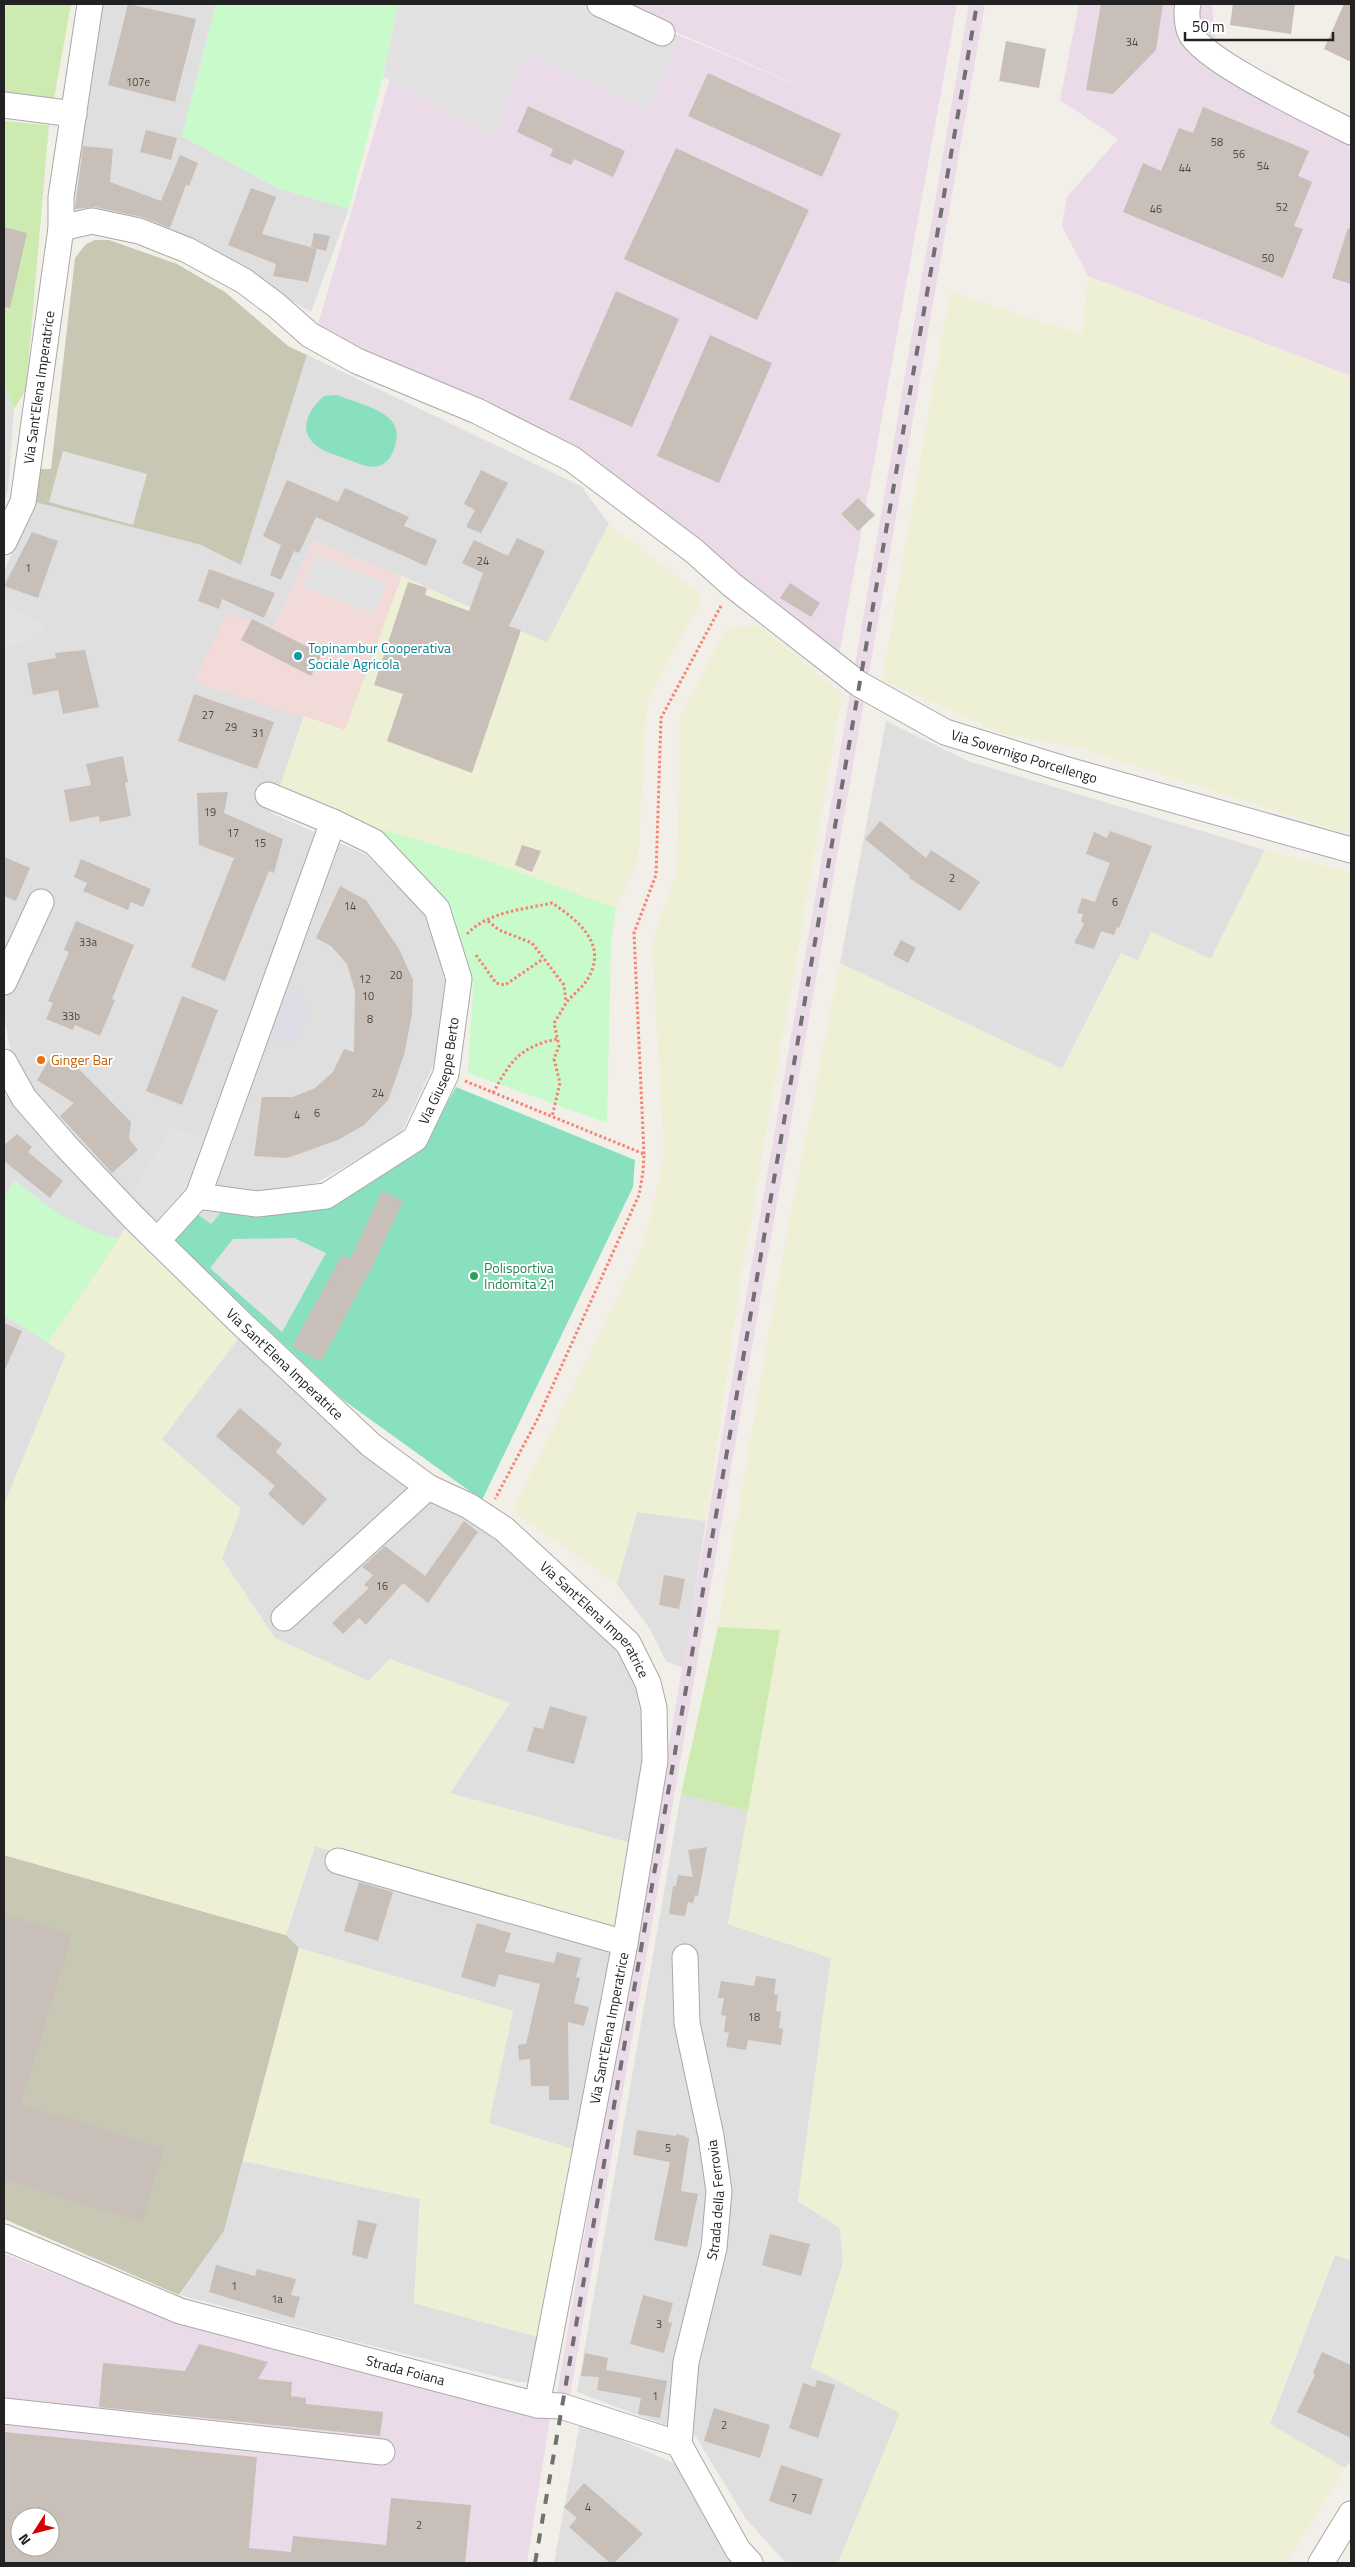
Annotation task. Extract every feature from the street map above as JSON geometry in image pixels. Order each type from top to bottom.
[{"type":"street","name":"Via Sant'Elena Imperatrice","points":[[4,542],[23,502],[61,228],[61,196],[90,4]]},
{"type":"street","points":[[600,4],[662,33]]},
{"type":"street","points":[[1188,4],[1190,33],[1199,46],[1232,68],[1351,132]]},
{"type":"street","points":[[4,105],[74,114]]},
{"type":"street","name":"Via Sovernigo Porcellengo","points":[[61,228],[92,221],[139,230],[187,250],[244,281],[276,305],[310,335],[357,361],[477,411],[572,459],[694,551],[732,585],[859,684],[945,732],[1064,769],[1351,850]]},
{"type":"street","name":"Via Giuseppe Berto","points":[[198,1196],[257,1204],[326,1196],[415,1139],[446,1074],[459,979],[456,942],[437,908],[374,842],[333,822],[268,795]]},
{"type":"street","points":[[157,1241],[198,1196],[333,822]]},
{"type":"street","points":[[4,982],[41,902]]},
{"type":"street","name":"Via Sant'Elena Imperatrice","points":[[4,1062],[24,1098],[65,1145],[157,1241],[371,1445],[428,1487],[487,1516],[628,1643],[648,1683],[654,1708],[655,1761],[625,1943],[537,2405]]},
{"type":"street","points":[[284,1618],[428,1487]]},
{"type":"street","points":[[338,1861],[625,1943]]},
{"type":"street","name":"Strada della Ferrovia","points":[[679,2444],[686,2362],[714,2248],[719,2191],[711,2136],[687,2023],[685,1957]]},
{"type":"street","name":"Strada Foiana","points":[[4,2237],[180,2310],[537,2405],[561,2406],[679,2444]]},
{"type":"street","points":[[4,2411],[382,2452]]},
{"type":"street","points":[[679,2444],[738,2550],[750,2563]]},
{"type":"street","points":[[1321,2563],[1351,2514]]},
{"type":"path","points":[[487,1516],[537,1420],[639,1196],[644,1154],[634,933],[656,875],[661,718],[732,585]]},
{"type":"path","points":[[543,959],[505,985],[496,983],[483,962],[456,942],[473,928],[488,920],[552,903],[574,917],[590,934],[594,962],[587,980],[567,1003],[554,1023],[559,1046],[554,1060],[560,1083],[552,1117]]},
{"type":"path","points":[[488,920],[499,930],[532,943],[564,985],[567,1003]]},
{"type":"path","points":[[493,1093],[505,1070],[519,1056],[535,1044],[557,1039]]},
{"type":"path","points":[[446,1074],[644,1154]]},
{"type":"shaded area","points":[[99,4],[216,4],[182,136],[277,188],[349,209],[311,312],[269,288],[68,214]]},
{"type":"shaded area","points":[[398,4],[607,4],[680,38],[647,110],[526,54],[494,137],[383,77]]},
{"type":"shaded area","points":[[605,4],[837,102],[611,4],[957,4],[839,655],[463,397],[317,328],[394,65]]},
{"type":"shaded area","points":[[969,4],[985,4],[570,2396],[557,2394]]},
{"type":"shaded area","points":[[1079,4],[1212,4],[1218,68],[1351,120],[1351,376],[1088,276],[1062,226],[1067,197],[1118,139],[1060,100]]},
{"type":"shaded area","points":[[95,240],[109,240],[177,264],[225,292],[288,346],[307,355],[241,565],[201,545],[35,502],[40,469],[51,469],[75,258],[86,244]]},
{"type":"shaded area","points":[[1088,276],[1351,376],[1351,835],[1083,749],[1004,734],[882,680],[950,292],[1082,335]]},
{"type":"shaded area","points":[[307,355],[581,486],[609,524],[547,643],[402,576],[313,541],[273,630],[194,682],[304,716],[271,813],[365,854],[426,915],[446,980],[436,1060],[400,1135],[316,1183],[237,1194],[211,1224],[193,1211],[162,1228],[125,1192],[27,1086],[12,1059],[4,1016],[4,647],[25,643],[44,626],[4,606],[4,571],[35,502],[201,545],[241,565]]},
{"type":"shaded area","points":[[4,386],[14,409],[8,491],[4,502]]},
{"type":"shaded area","points":[[63,451],[147,474],[133,525],[49,502]]},
{"type":"shaded area","points":[[609,524],[703,596],[647,702],[638,860],[616,908],[480,858],[377,828],[280,786],[304,716],[345,730],[402,576],[547,643]]},
{"type":"shaded area","points":[[313,541],[402,576],[345,731],[194,682],[227,613],[273,630]]},
{"type":"shaded area","points":[[314,555],[387,583],[375,614],[303,587]]},
{"type":"shaded area","points":[[4,606],[45,626],[25,643],[4,647]]},
{"type":"shaded area","points":[[760,626],[842,694],[741,1277],[706,1521],[637,1512],[617,1584],[513,1511],[646,1238],[664,1157],[652,942],[677,872],[680,718],[727,627]]},
{"type":"shaded area","points":[[886,721],[968,761],[1265,850],[1211,959],[1151,932],[1138,961],[1121,953],[1062,1069],[840,963]]},
{"type":"shaded area","points":[[1265,850],[1351,873],[1351,2260],[1334,2255],[1270,2424],[1345,2468],[1286,2563],[838,2563],[900,2413],[811,2367],[843,2263],[840,2228],[798,2201],[831,1958],[728,1924],[780,1630],[718,1627],[781,1264],[840,963],[1062,1069],[1121,953],[1138,961],[1151,932],[1211,959]]},
{"type":"shaded area","points":[[291,984],[309,1012],[296,1041],[267,1042]]},
{"type":"shaded area","points":[[4,1093],[126,1227],[119,1239],[90,1232],[59,1215],[15,1181],[4,1198]]},
{"type":"shaded area","points":[[172,1127],[206,1141],[186,1189],[161,1221],[132,1193]]},
{"type":"shaded area","points":[[126,1227],[243,1332],[162,1439],[241,1509],[222,1559],[275,1638],[368,1681],[390,1659],[510,1703],[450,1793],[634,1844],[615,1932],[315,1846],[286,1935],[4,1855],[4,1505],[66,1355],[48,1343]]},
{"type":"shaded area","points":[[294,1238],[326,1253],[282,1332],[210,1268],[233,1239]]},
{"type":"shaded area","points":[[4,1315],[66,1354],[4,1505]]},
{"type":"shaded area","points":[[243,1332],[461,1508],[625,1647],[650,1728],[634,1844],[450,1793],[510,1703],[368,1681],[275,1638],[222,1559],[162,1439]]},
{"type":"shaded area","points":[[637,1512],[706,1521],[683,1668],[666,1661],[650,1629],[617,1584]]},
{"type":"shaded area","points":[[681,1794],[748,1811],[728,1924],[831,1958],[798,2201],[840,2228],[843,2263],[811,2367],[900,2413],[838,2563],[786,2563],[746,2519],[696,2437],[577,2392]]},
{"type":"shaded area","points":[[315,1846],[615,1932],[579,2151],[488,2124],[513,2011],[299,1948],[286,1935]]},
{"type":"shaded area","points":[[4,1855],[286,1935],[299,1948],[224,2231],[179,2295],[4,2219]]},
{"type":"shaded area","points":[[299,1948],[513,2011],[489,2123],[579,2151],[545,2339],[414,2303],[420,2199],[243,2161]]},
{"type":"shaded area","points":[[243,2161],[420,2199],[414,2303],[545,2339],[530,2382],[519,2382],[328,2335],[180,2295],[224,2231]]},
{"type":"shaded area","points":[[4,2254],[173,2320],[550,2418],[527,2563],[4,2563]]},
{"type":"shaded area","points":[[1335,2255],[1351,2260],[1351,2460],[1345,2468],[1270,2424]]},
{"type":"shaded area","points":[[580,2422],[678,2465],[737,2563],[554,2563]]},
{"type":"green space","points":[[6,4],[71,4],[54,99],[4,93],[4,22]]},
{"type":"green space","points":[[216,4],[398,4],[383,77],[349,209],[277,188],[182,136]]},
{"type":"green space","points":[[4,121],[49,125],[26,390],[14,409],[4,386]]},
{"type":"green space","points":[[337,395],[380,412],[394,425],[397,434],[395,446],[385,463],[375,467],[362,465],[324,450],[311,441],[306,427],[310,414],[324,396]]},
{"type":"green space","points":[[377,828],[480,858],[616,908],[611,943],[607,1123],[468,1073],[473,989],[439,893]]},
{"type":"green space","name":"Polisportiva Indomita 21","points":[[456,1087],[635,1160],[633,1187],[482,1500],[342,1399],[171,1239],[193,1211],[211,1224],[225,1208],[258,1212],[421,1150]]},
{"type":"green space","points":[[15,1181],[63,1216],[89,1229],[119,1239],[48,1343],[4,1315],[4,1198]]},
{"type":"green space","points":[[718,1627],[780,1630],[748,1811],[681,1794]]},
{"type":"building","points":[[128,4],[196,19],[175,102],[108,85]]},
{"type":"building","points":[[1101,4],[1163,4],[1156,50],[1113,94],[1086,90]]},
{"type":"building","points":[[1233,4],[1295,4],[1291,34],[1230,25]]},
{"type":"building","points":[[1344,4],[1351,4],[1351,62],[1324,49]]},
{"type":"building","points":[[1006,41],[1046,49],[1039,88],[999,81]]},
{"type":"building","points":[[708,73],[841,134],[822,177],[688,116]]},
{"type":"building","points":[[528,106],[625,151],[613,177],[574,159],[571,165],[550,156],[553,149],[517,132]]},
{"type":"building","points":[[1203,107],[1309,151],[1298,176],[1312,182],[1294,226],[1303,229],[1283,278],[1123,212],[1143,163],[1161,171],[1179,128],[1193,133]]},
{"type":"building","points":[[146,130],[177,138],[171,160],[140,152]]},
{"type":"building","points":[[83,146],[113,149],[110,182],[161,201],[180,155],[198,163],[189,186],[186,185],[170,228],[142,217],[95,207],[75,209]]},
{"type":"building","points":[[676,148],[809,210],[757,320],[624,259]]},
{"type":"building","points":[[251,188],[276,197],[262,234],[317,249],[308,282],[273,276],[276,264],[228,245]]},
{"type":"building","points":[[4,227],[27,233],[10,308],[4,307]]},
{"type":"building","points":[[1348,228],[1351,229],[1351,284],[1332,278]]},
{"type":"building","points":[[314,233],[330,236],[326,251],[311,247]]},
{"type":"building","points":[[616,291],[679,319],[632,427],[569,399]]},
{"type":"building","points":[[710,335],[772,363],[719,483],[657,456]]},
{"type":"building","points":[[481,470],[508,483],[481,533],[466,527],[475,510],[464,504]]},
{"type":"building","points":[[287,480],[338,502],[345,488],[409,517],[404,526],[437,540],[426,566],[316,517],[299,553],[294,551],[281,580],[270,575],[281,545],[263,536]]},
{"type":"building","points":[[858,498],[875,515],[858,531],[841,514]]},
{"type":"building","points":[[32,532],[58,541],[38,598],[4,586]]},
{"type":"building","points":[[517,538],[545,551],[509,626],[521,630],[472,773],[387,741],[403,694],[374,685],[408,582],[427,588],[425,595],[469,611],[483,573],[462,563],[474,540],[508,556]]},
{"type":"building","points":[[209,569],[275,593],[264,618],[222,599],[219,609],[198,601]]},
{"type":"building","points":[[790,583],[820,603],[811,617],[780,598]]},
{"type":"building","points":[[252,619],[322,654],[311,676],[241,640]]},
{"type":"building","points":[[85,650],[99,707],[63,714],[58,690],[33,695],[27,663],[56,658],[55,653]]},
{"type":"building","points":[[194,694],[274,722],[257,769],[178,741]]},
{"type":"building","points":[[123,756],[128,782],[125,783],[131,816],[100,822],[99,816],[70,822],[64,790],[91,785],[86,764]]},
{"type":"building","points":[[228,792],[224,813],[283,839],[274,873],[269,871],[225,981],[191,967],[234,858],[199,845],[197,793]]},
{"type":"building","points":[[880,821],[926,858],[931,850],[980,882],[960,911],[909,878],[910,876],[865,839]]},
{"type":"building","points":[[1110,831],[1152,846],[1119,928],[1117,927],[1114,935],[1101,931],[1094,949],[1074,943],[1084,924],[1081,921],[1083,914],[1077,913],[1082,898],[1095,902],[1110,863],[1086,854],[1094,832],[1107,838]]},
{"type":"building","points":[[522,845],[541,851],[532,872],[515,865]]},
{"type":"building","points":[[4,857],[30,868],[16,901],[4,896]]},
{"type":"building","points":[[81,859],[151,889],[143,907],[131,902],[128,910],[83,891],[87,883],[74,877]]},
{"type":"building","points":[[340,886],[366,900],[399,949],[413,980],[412,1014],[404,1055],[388,1100],[364,1125],[338,1140],[287,1158],[254,1156],[262,1097],[293,1097],[315,1088],[333,1072],[344,1049],[354,1052],[355,991],[347,964],[331,946],[316,938]]},
{"type":"building","points":[[76,921],[134,945],[112,999],[115,1000],[100,1036],[75,1025],[73,1030],[46,1019],[53,1003],[48,1001],[69,952],[64,950]]},
{"type":"building","points":[[901,940],[916,948],[908,963],[893,955]]},
{"type":"building","points":[[182,996],[218,1010],[182,1105],[146,1091]]},
{"type":"building","points":[[54,1052],[74,1064],[131,1122],[129,1139],[138,1150],[112,1173],[60,1116],[74,1103],[37,1080]]},
{"type":"building","points":[[17,1134],[32,1147],[28,1152],[63,1181],[50,1198],[4,1161],[4,1145]]},
{"type":"building","points":[[382,1191],[403,1201],[374,1263],[321,1362],[292,1346],[342,1255],[350,1259]]},
{"type":"building","points":[[4,1323],[22,1331],[4,1372]]},
{"type":"building","points":[[240,1408],[282,1444],[276,1452],[327,1499],[303,1526],[268,1494],[275,1486],[216,1436]]},
{"type":"building","points":[[464,1521],[478,1532],[428,1603],[403,1583],[366,1625],[359,1618],[343,1634],[332,1623],[369,1588],[364,1585],[373,1575],[362,1567],[385,1546],[425,1576]]},
{"type":"building","points":[[664,1575],[685,1579],[679,1609],[659,1605]]},
{"type":"building","points":[[550,1706],[587,1717],[574,1764],[527,1751],[534,1727],[543,1729]]},
{"type":"building","points":[[707,1847],[698,1896],[695,1895],[693,1903],[688,1902],[685,1916],[669,1914],[673,1886],[676,1886],[678,1875],[693,1877],[688,1850]]},
{"type":"building","points":[[359,1882],[393,1892],[378,1941],[344,1931]]},
{"type":"building","points":[[4,1914],[72,1935],[21,2104],[164,2148],[142,2222],[4,2180]]},
{"type":"building","points":[[477,1923],[511,1933],[505,1952],[554,1963],[557,1952],[581,1958],[576,1977],[580,1978],[574,2003],[589,2007],[584,2026],[568,2022],[569,2100],[549,2100],[549,2086],[531,2086],[530,2059],[519,2060],[518,2045],[526,2044],[540,1984],[499,1974],[495,1987],[461,1977]]},
{"type":"building","points":[[756,1976],[776,1979],[774,1994],[778,1995],[776,2011],[781,2012],[779,2028],[783,2029],[781,2045],[748,2040],[746,2050],[726,2047],[729,2033],[724,2032],[726,2016],[721,2015],[724,1998],[718,1998],[721,1981],[754,1986]]},
{"type":"building","points":[[637,2130],[676,2136],[676,2134],[685,2136],[685,2139],[686,2137],[689,2138],[681,2191],[698,2194],[687,2247],[654,2240],[670,2162],[633,2155]]},
{"type":"building","points":[[358,2220],[377,2224],[367,2259],[352,2255]]},
{"type":"building","points":[[770,2234],[810,2244],[801,2276],[762,2265]]},
{"type":"building","points":[[216,2265],[255,2276],[257,2269],[296,2279],[291,2295],[300,2297],[294,2318],[209,2292]]},
{"type":"building","points":[[643,2295],[673,2303],[668,2322],[672,2323],[664,2353],[630,2344]]},
{"type":"building","points":[[199,2344],[268,2362],[258,2379],[292,2382],[291,2396],[306,2398],[306,2404],[383,2412],[380,2436],[99,2407],[103,2363],[185,2371]]},
{"type":"building","points":[[1322,2352],[1351,2365],[1351,2438],[1297,2412],[1315,2375],[1313,2373]]},
{"type":"building","points":[[585,2353],[608,2358],[606,2370],[667,2381],[660,2418],[638,2414],[641,2398],[597,2390],[599,2377],[581,2376]]},
{"type":"building","points":[[817,2380],[835,2385],[818,2438],[789,2428],[803,2383],[815,2387]]},
{"type":"building","points":[[714,2408],[770,2425],[760,2458],[704,2441]]},
{"type":"building","points":[[4,2432],[257,2457],[249,2548],[291,2552],[293,2536],[386,2545],[391,2498],[471,2505],[465,2563],[4,2563]]},
{"type":"building","points":[[781,2465],[823,2479],[811,2515],[769,2501]]},
{"type":"building","points":[[584,2483],[643,2534],[614,2563],[610,2563],[569,2527],[577,2518],[564,2507]]},
{"type":"railway","points":[[535,2563],[977,4]]},
{"type":"place","name":"Topinambur Cooperativa Sociale Agricola","points":[[298,656]]},
{"type":"place","name":"Ginger Bar","points":[[41,1060]]},
{"type":"place","name":"Polisportiva Indomita 21","points":[[474,1276]]}]
